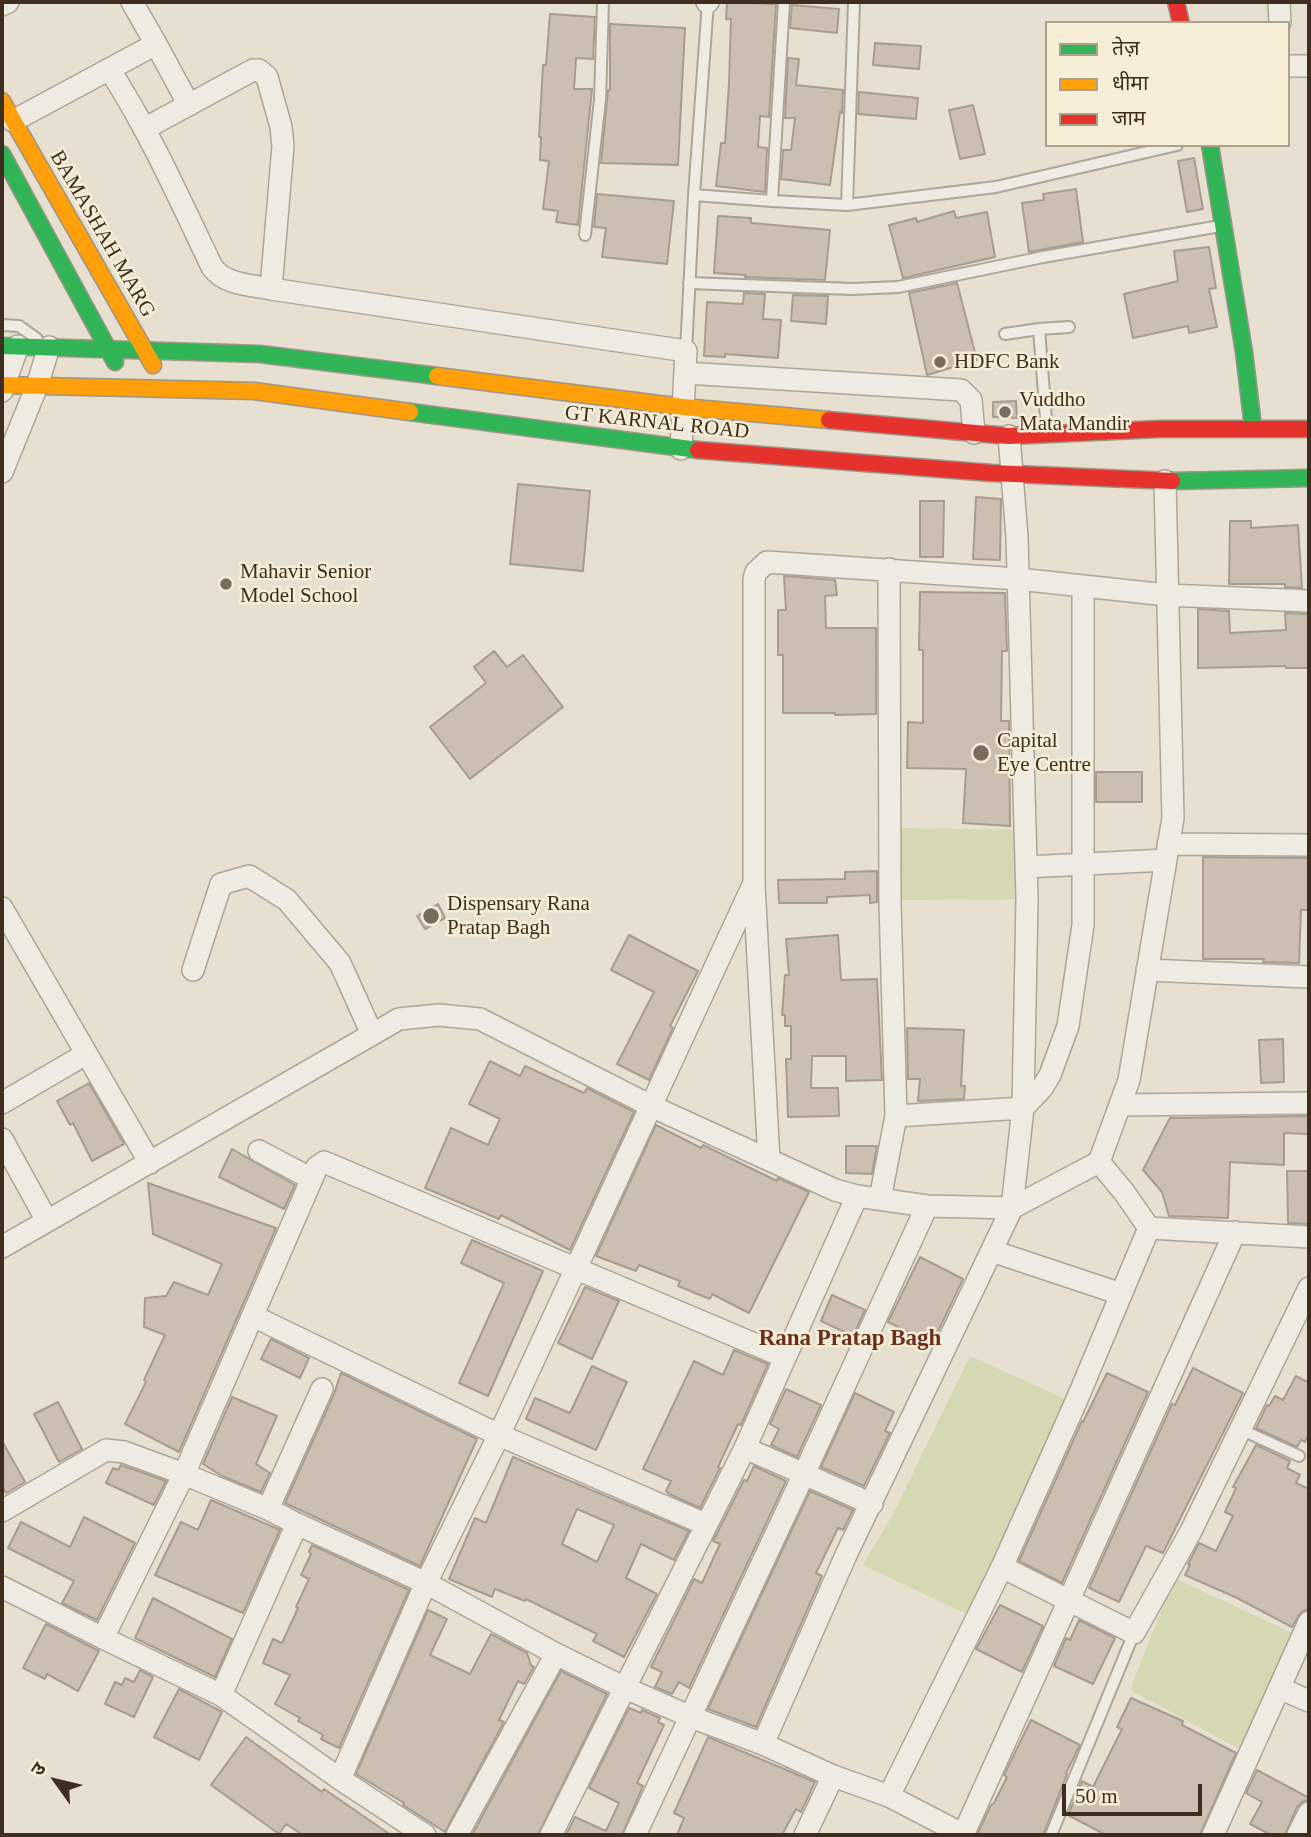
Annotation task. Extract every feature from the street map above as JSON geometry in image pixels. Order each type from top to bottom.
[{"type":"main road","points":[[1176,2],[1181,21]]},
{"type":"main road","name":"BAMASHAH MARG","points":[[2,101],[146,351],[164,389]]},
{"type":"main road","points":[[1210,147],[1244,352],[1253,427]]},
{"type":"main road","points":[[31,151],[4,159],[110,349],[127,388]]},
{"type":"main road","points":[[115,298],[146,324]]},
{"type":"main road","points":[[163,334],[201,352]]},
{"type":"main road","name":"GT KARNAL ROAD","points":[[10,346],[260,354],[683,407],[1009,436],[1253,427],[1309,429]]},
{"type":"main road","name":"GT KARNAL ROAD","points":[[2,387],[254,391],[681,449],[1011,474],[1197,482],[1309,478]]},
{"type":"street","points":[[2,5],[8,2]]},
{"type":"street","points":[[132,2],[189,105]]},
{"type":"street","points":[[1279,2],[1279,21]]},
{"type":"street","points":[[13,121],[156,44]]},
{"type":"street","points":[[1290,66],[1309,66]]},
{"type":"street","points":[[109,69],[144,128],[218,275],[226,280],[271,289],[686,351],[681,449]]},
{"type":"street","points":[[144,128],[253,71],[259,69],[267,77],[281,127],[283,146],[271,289]]},
{"type":"street","points":[[2,387],[10,346]]},
{"type":"street","points":[[2,472],[37,386],[49,346]]},
{"type":"street","points":[[685,373],[961,390],[971,400],[975,433]]},
{"type":"street","points":[[763,1744],[846,1555],[1012,1208],[1023,1108],[1026,867],[1018,579],[1009,436]]},
{"type":"street","points":[[2,1247],[399,1018],[439,1015],[480,1018],[651,1106],[835,1190],[857,1196],[927,1206],[1012,1208],[1099,1162],[1129,1080],[1173,818],[1165,481]]},
{"type":"street","points":[[769,1160],[754,883],[756,572],[767,562],[1018,579],[1167,595],[1309,601]]},
{"type":"street","points":[[880,1199],[896,1116],[890,903],[889,569]]},
{"type":"street","points":[[896,1116],[1023,1108],[1042,1088],[1050,1074],[1068,1026],[1083,925],[1083,586]]},
{"type":"street","points":[[1026,867],[1083,864],[1167,852],[1309,845]]},
{"type":"street","points":[[194,970],[221,884],[248,876],[287,900],[340,963],[372,1034]]},
{"type":"street","points":[[340,1779],[426,1583],[499,1435],[754,883]]},
{"type":"street","points":[[2,908],[150,1163]]},
{"type":"street","points":[[1147,970],[1309,977]]},
{"type":"street","points":[[2,1103],[86,1054]]},
{"type":"street","points":[[1120,1105],[1309,1103]]},
{"type":"street","points":[[2,1141],[47,1222]]},
{"type":"street","points":[[259,1151],[312,1179]]},
{"type":"street","points":[[103,1638],[184,1474],[320,1164],[327,1162],[785,1357]]},
{"type":"street","points":[[1099,1162],[1149,1228]]},
{"type":"street","points":[[551,1835],[745,1448],[857,1196]]},
{"type":"street","points":[[635,1835],[927,1206]]},
{"type":"street","points":[[1149,1228],[1309,1237]]},
{"type":"street","points":[[889,1796],[1002,1567],[1075,1404],[1149,1228]]},
{"type":"street","points":[[2,1511],[106,1450],[124,1452],[268,1509],[426,1583],[623,1687],[691,1717],[763,1744],[833,1776],[889,1796],[963,1835],[1235,1232]]},
{"type":"street","points":[[992,1251],[1121,1294]]},
{"type":"street","points":[[1002,1567],[1134,1633],[1190,1533],[1309,1287]]},
{"type":"street","points":[[253,1315],[499,1435],[705,1524]]},
{"type":"street","points":[[268,1509],[322,1389]]},
{"type":"street","points":[[745,1448],[872,1504]]},
{"type":"street","points":[[221,1695],[297,1524]]},
{"type":"street","points":[[2,1587],[221,1695],[425,1835]]},
{"type":"street","points":[[1213,1835],[1309,1622]]},
{"type":"street","points":[[457,1835],[556,1654]]},
{"type":"street","points":[[1279,1688],[1309,1702]]},
{"type":"street","points":[[805,1835],[833,1776]]},
{"type":"street","points":[[1298,1835],[1309,1813]]},
{"type":"lane","points":[[585,235],[600,99],[603,2]]},
{"type":"lane","points":[[686,351],[707,2]]},
{"type":"lane","points":[[772,201],[784,2]]},
{"type":"lane","points":[[847,205],[854,2]]},
{"type":"lane","points":[[694,195],[847,205],[996,187],[1168,147]]},
{"type":"lane","points":[[689,283],[852,289],[898,287],[1043,257],[1223,225]]},
{"type":"lane","points":[[2,325],[19,326],[49,346]]},
{"type":"lane","points":[[1005,334],[1069,327]]},
{"type":"lane","points":[[1039,329],[1047,434]]},
{"type":"lane","points":[[1240,1429],[1300,1456]]},
{"type":"lane","points":[[1051,1835],[1134,1633]]},
{"type":"green space","points":[[902,828],[1026,830],[1027,899],[900,900]]},
{"type":"green space","points":[[970,1356],[1079,1405],[985,1623],[863,1565],[893,1514]]},
{"type":"green space","points":[[1174,1578],[1301,1637],[1252,1756],[1130,1690]]},
{"type":"building","points":[[727,2],[776,4],[769,117],[760,116],[758,147],[767,148],[765,192],[716,186],[721,143],[725,143],[729,83],[731,19],[726,19]]},
{"type":"building","points":[[792,5],[839,9],[837,33],[790,28]]},
{"type":"building","points":[[550,14],[595,17],[593,59],[576,58],[574,89],[592,89],[578,225],[556,222],[558,211],[543,209],[549,161],[540,160],[539,137],[543,65],[546,65]]},
{"type":"building","points":[[610,24],[685,28],[678,165],[601,163],[610,90]]},
{"type":"building","points":[[875,43],[921,46],[919,69],[873,65]]},
{"type":"building","points":[[788,58],[799,59],[796,85],[843,90],[842,113],[840,112],[830,185],[781,179],[783,150],[791,150],[795,118],[785,118]]},
{"type":"building","points":[[859,92],[918,98],[916,119],[858,114]]},
{"type":"building","points":[[973,105],[985,154],[960,159],[949,110]]},
{"type":"building","points":[[1194,158],[1203,209],[1187,212],[1178,161]]},
{"type":"building","points":[[1076,189],[1083,242],[1029,252],[1022,203],[1044,200],[1043,194]]},
{"type":"building","points":[[597,194],[674,201],[667,264],[602,257],[606,228],[594,227]]},
{"type":"building","points":[[954,211],[956,218],[987,212],[995,257],[903,278],[889,225],[916,218],[917,222]]},
{"type":"building","points":[[718,216],[751,218],[751,223],[830,230],[825,280],[714,273]]},
{"type":"building","points":[[1209,247],[1216,288],[1209,289],[1217,327],[1189,333],[1188,326],[1133,338],[1124,294],[1178,281],[1174,251]]},
{"type":"building","points":[[957,283],[977,360],[927,375],[909,293]]},
{"type":"building","points":[[744,293],[765,294],[763,319],[781,320],[778,358],[725,354],[725,357],[704,356],[707,302],[743,304]]},
{"type":"building","points":[[793,295],[828,296],[826,324],[791,321]]},
{"type":"building","name":"Vuddho Mata Mandir","points":[[1016,401],[1017,418],[993,417],[993,402]]},
{"type":"building","points":[[518,484],[590,491],[583,571],[510,564]]},
{"type":"building","points":[[976,497],[1001,499],[1000,560],[973,559]]},
{"type":"building","points":[[920,501],[944,501],[943,557],[920,557]]},
{"type":"building","points":[[1230,521],[1251,521],[1251,528],[1298,525],[1302,588],[1285,587],[1285,584],[1229,584]]},
{"type":"building","points":[[784,576],[835,580],[837,595],[825,596],[826,628],[876,628],[876,714],[783,713],[783,655],[778,655],[778,610],[786,610]]},
{"type":"building","points":[[920,592],[1005,593],[1007,651],[1002,651],[1001,721],[1009,721],[1010,826],[963,823],[966,769],[907,768],[908,722],[923,723],[923,650],[919,650]]},
{"type":"building","points":[[1198,609],[1229,611],[1230,633],[1286,630],[1285,613],[1309,614],[1309,668],[1198,668]]},
{"type":"building","points":[[494,651],[507,667],[523,655],[563,707],[470,779],[430,727],[486,683],[474,667]]},
{"type":"building","points":[[1096,772],[1142,772],[1142,802],[1096,802]]},
{"type":"building","points":[[1203,857],[1309,858],[1309,910],[1301,910],[1299,963],[1263,962],[1264,959],[1203,959]]},
{"type":"building","points":[[877,871],[877,902],[870,903],[870,895],[827,897],[827,903],[779,903],[778,880],[845,879],[845,872]]},
{"type":"building","points":[[438,904],[445,918],[425,929],[417,916]]},
{"type":"building","points":[[629,935],[698,971],[670,1026],[673,1028],[649,1080],[617,1064],[654,992],[611,970]]},
{"type":"building","points":[[838,935],[841,980],[877,979],[882,1080],[846,1081],[846,1056],[812,1056],[811,1088],[838,1088],[839,1116],[788,1117],[786,1059],[791,1059],[791,1026],[785,1026],[785,1015],[782,1015],[785,975],[789,975],[786,939]]},
{"type":"building","points":[[907,1028],[964,1030],[961,1086],[965,1086],[964,1099],[918,1101],[920,1079],[908,1079]]},
{"type":"building","points":[[1283,1039],[1284,1082],[1261,1083],[1259,1040]]},
{"type":"building","points":[[490,1061],[520,1076],[525,1066],[584,1093],[587,1088],[634,1112],[570,1250],[501,1215],[499,1219],[425,1188],[451,1128],[488,1145],[500,1119],[469,1104]]},
{"type":"building","points":[[89,1083],[124,1144],[92,1161],[73,1123],[70,1125],[57,1101]]},
{"type":"building","points":[[1309,1116],[1309,1134],[1284,1133],[1284,1165],[1230,1162],[1228,1218],[1169,1216],[1162,1192],[1143,1170],[1170,1118]]},
{"type":"building","points":[[656,1125],[701,1148],[703,1145],[777,1181],[778,1178],[809,1192],[749,1313],[712,1294],[710,1299],[678,1286],[680,1281],[639,1265],[636,1271],[596,1256]]},
{"type":"building","points":[[846,1146],[877,1146],[872,1174],[846,1173]]},
{"type":"building","points":[[232,1149],[295,1185],[284,1209],[219,1177]]},
{"type":"building","points":[[1287,1171],[1309,1171],[1309,1224],[1288,1223]]},
{"type":"building","points":[[148,1183],[276,1228],[179,1452],[125,1424],[165,1335],[144,1327],[145,1298],[166,1296],[174,1282],[208,1295],[222,1264],[153,1234]]},
{"type":"building","points":[[472,1240],[543,1271],[488,1396],[459,1383],[504,1283],[461,1263]]},
{"type":"building","points":[[920,1257],[963,1279],[932,1344],[888,1322]]},
{"type":"building","points":[[585,1287],[619,1301],[592,1359],[558,1343]]},
{"type":"building","points":[[832,1295],[865,1310],[853,1336],[821,1321]]},
{"type":"building","points":[[271,1339],[309,1358],[300,1378],[261,1359]]},
{"type":"building","points":[[734,1350],[768,1364],[700,1508],[669,1494],[666,1491],[671,1481],[643,1469],[694,1361],[723,1375]]},
{"type":"building","points":[[592,1366],[627,1382],[596,1450],[526,1419],[535,1398],[570,1413]]},
{"type":"building","points":[[1193,1368],[1243,1393],[1163,1553],[1146,1546],[1119,1602],[1089,1588],[1172,1404],[1175,1405]]},
{"type":"building","points":[[341,1373],[477,1439],[420,1566],[285,1503]]},
{"type":"building","points":[[1107,1373],[1148,1392],[1062,1583],[1019,1561],[1082,1421]]},
{"type":"building","points":[[1296,1376],[1309,1383],[1309,1433],[1305,1442],[1301,1440],[1297,1447],[1256,1428],[1267,1405],[1269,1406],[1275,1396],[1283,1400]]},
{"type":"building","points":[[786,1389],[821,1405],[797,1457],[771,1445],[779,1429],[770,1424]]},
{"type":"building","points":[[855,1393],[894,1412],[885,1431],[890,1433],[864,1486],[821,1467]]},
{"type":"building","points":[[232,1397],[277,1416],[256,1464],[270,1473],[261,1492],[222,1476],[203,1464]]},
{"type":"building","points":[[58,1402],[82,1449],[59,1462],[34,1414]]},
{"type":"building","points":[[2,1441],[25,1482],[6,1493],[2,1486]]},
{"type":"building","points":[[1256,1445],[1290,1461],[1287,1468],[1300,1475],[1296,1483],[1309,1489],[1309,1609],[1301,1612],[1292,1627],[1185,1575],[1199,1543],[1216,1551],[1233,1516],[1225,1512],[1236,1488],[1233,1487]]},
{"type":"building","points":[[513,1457],[689,1531],[674,1560],[641,1544],[626,1578],[657,1594],[624,1657],[593,1641],[597,1634],[526,1599],[525,1601],[495,1589],[492,1597],[449,1579],[475,1518],[486,1523]],"holes":[[[577,1509],[614,1525],[597,1562],[562,1544]]]},
{"type":"building","points":[[121,1465],[166,1481],[154,1505],[106,1483],[113,1468],[118,1470]]},
{"type":"building","points":[[754,1466],[786,1481],[689,1688],[679,1682],[672,1694],[655,1687],[662,1672],[651,1667],[694,1579],[702,1583],[720,1544],[713,1541]]},
{"type":"building","points":[[810,1491],[853,1510],[843,1530],[838,1528],[816,1573],[822,1576],[756,1727],[708,1709]]},
{"type":"building","points":[[211,1500],[280,1530],[243,1613],[155,1575],[181,1522],[198,1530]]},
{"type":"building","points":[[84,1517],[135,1543],[97,1620],[62,1603],[74,1581],[8,1548],[21,1522],[70,1547]]},
{"type":"building","points":[[312,1545],[409,1590],[339,1748],[321,1739],[323,1735],[275,1704],[290,1675],[263,1663],[273,1639],[282,1643],[298,1608],[296,1607],[309,1579],[301,1575],[311,1554],[309,1552]]},
{"type":"building","points":[[153,1598],[232,1639],[215,1677],[135,1638]]},
{"type":"building","points":[[1000,1605],[1043,1626],[1022,1672],[976,1649]]},
{"type":"building","points":[[428,1610],[447,1619],[430,1655],[470,1674],[491,1634],[527,1653],[534,1667],[524,1684],[518,1681],[499,1720],[504,1722],[445,1832],[356,1774]]},
{"type":"building","points":[[1079,1620],[1115,1638],[1093,1684],[1054,1666],[1066,1638],[1070,1640]]},
{"type":"building","points":[[46,1624],[99,1651],[78,1691],[47,1674],[45,1679],[23,1668]]},
{"type":"building","points":[[140,1670],[153,1677],[134,1717],[105,1704],[115,1682],[122,1685],[125,1678],[134,1682]]},
{"type":"building","points":[[561,1671],[607,1694],[538,1835],[472,1835]]},
{"type":"building","points":[[179,1689],[222,1712],[199,1760],[154,1737]]},
{"type":"building","points":[[1131,1698],[1183,1721],[1182,1725],[1236,1753],[1200,1835],[1106,1835],[1068,1815],[1082,1781],[1093,1787],[1122,1729],[1117,1727]]},
{"type":"building","points":[[629,1708],[660,1718],[658,1722],[664,1725],[637,1783],[643,1786],[622,1835],[566,1835],[575,1817],[606,1831],[619,1803],[589,1788]]},
{"type":"building","points":[[1031,1720],[1080,1745],[1066,1773],[1043,1835],[977,1835],[1007,1777],[1004,1775]]},
{"type":"building","points":[[246,1737],[322,1792],[324,1789],[391,1835],[303,1835],[286,1824],[279,1834],[211,1785]]},
{"type":"building","points":[[708,1737],[815,1782],[801,1812],[796,1809],[782,1835],[677,1835],[684,1818],[674,1813]]},
{"type":"building","points":[[1257,1770],[1309,1798],[1297,1807],[1285,1835],[1271,1835],[1250,1824],[1262,1802],[1246,1793]]},
{"type":"traffic: fast","points":[[1210,147],[1244,352],[1253,427]]},
{"type":"traffic: fast","points":[[2,154],[115,362]]},
{"type":"traffic: fast","points":[[2,346],[260,354],[437,376]]},
{"type":"traffic: fast","points":[[410,412],[698,450]]},
{"type":"traffic: fast","points":[[1172,481],[1309,478]]},
{"type":"traffic: slow","points":[[2,101],[153,365]]},
{"type":"traffic: slow","points":[[437,376],[683,407],[829,420]]},
{"type":"traffic: slow","points":[[2,385],[254,391],[410,412]]},
{"type":"traffic: jam","points":[[1176,2],[1181,21]]},
{"type":"traffic: jam","points":[[829,420],[1009,436],[1159,429],[1309,429]]},
{"type":"traffic: jam","points":[[698,450],[992,473],[1172,481]]},
{"type":"place","name":"HDFC Bank","points":[[940,362]]},
{"type":"place","name":"Vuddho Mata Mandir","points":[[1005,412]]},
{"type":"place","name":"Mahavir Senior Model School","points":[[226,584]]},
{"type":"place","name":"Capital Eye Centre","points":[[981,753]]},
{"type":"place","name":"Dispensary Rana Pratap Bagh","points":[[431,916]]},
{"type":"district","name":"Rana Pratap Bagh","points":[[850,1339]]}]
